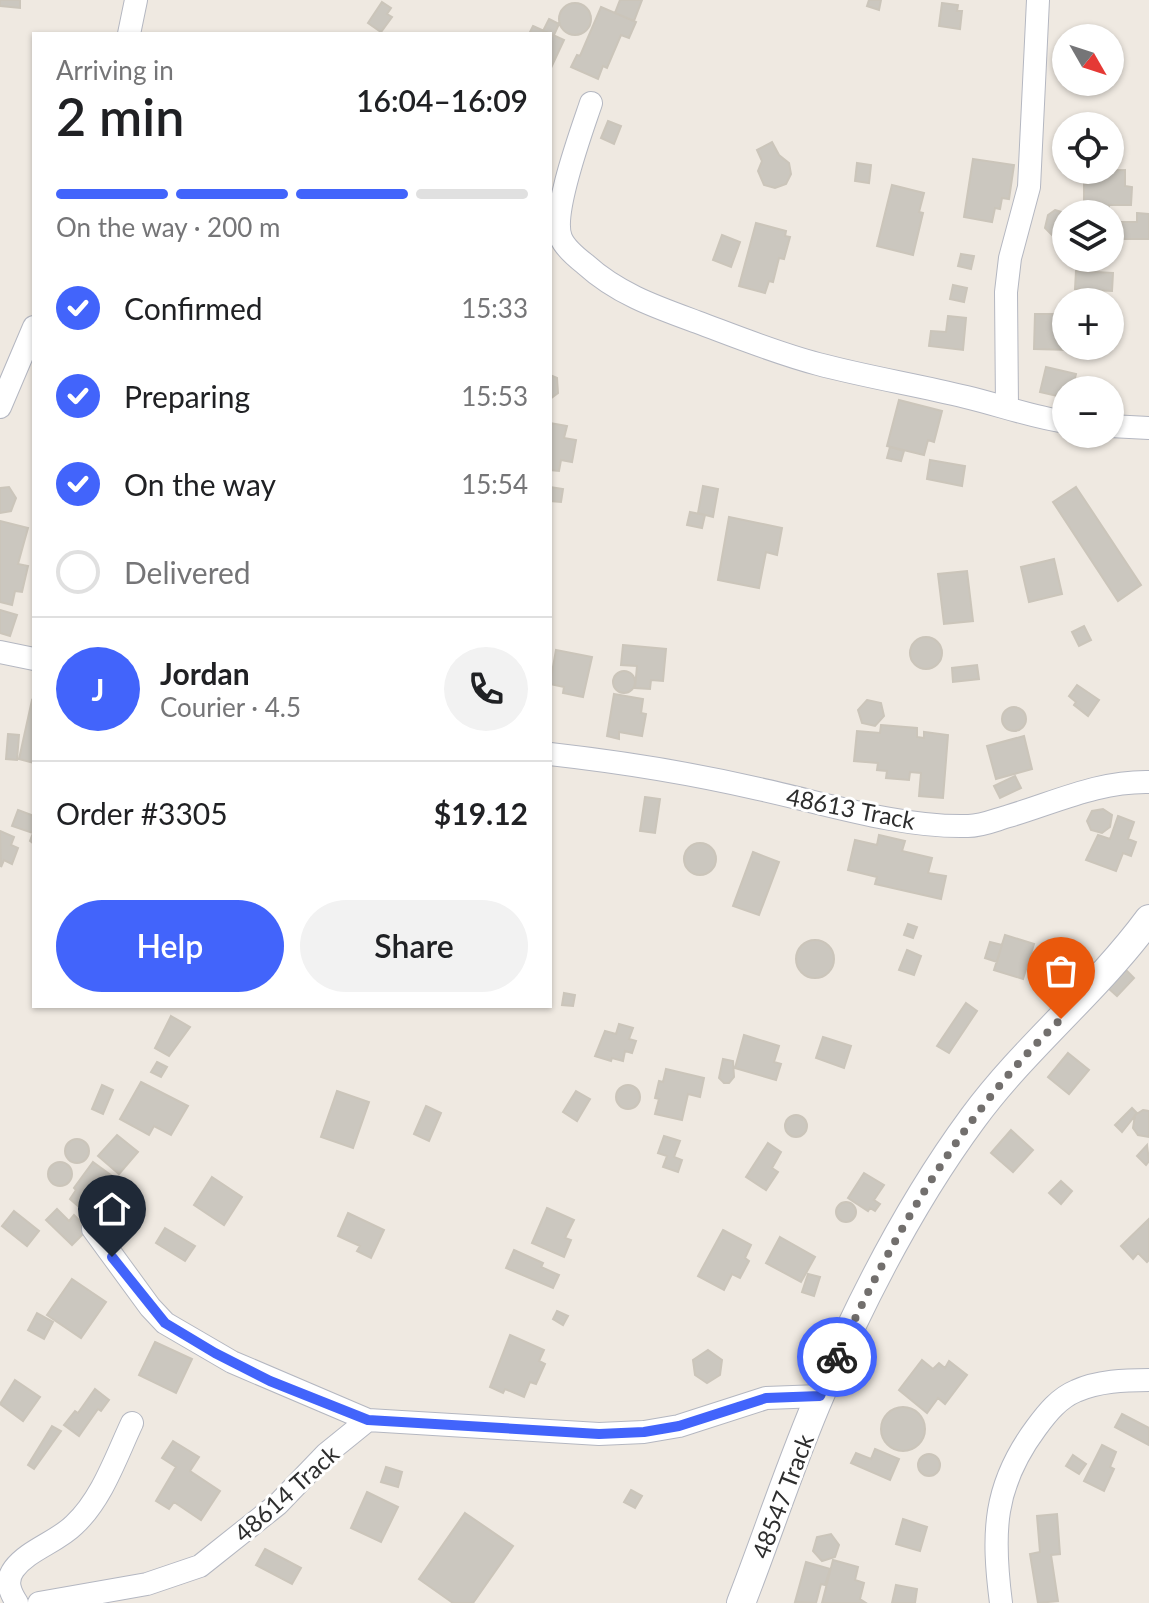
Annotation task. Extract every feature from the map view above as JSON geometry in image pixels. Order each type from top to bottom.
[{"type":"street","points":[[129,32],[136,0]]},
{"type":"street","points":[[1007,408],[1006,292],[1010,258],[1029,187],[1038,0]]},
{"type":"street","points":[[591,103],[571,164],[559,216],[559,233],[563,243],[598,276],[629,296],[661,311],[760,347],[1052,420]]},
{"type":"street","points":[[0,407],[32,332]]},
{"type":"street","points":[[1124,427],[1149,428]]},
{"type":"street","points":[[0,652],[32,659]]},
{"type":"street","name":"48613 Track","points":[[552,754],[627,762],[761,789],[842,810],[949,826],[984,825],[1092,788],[1126,782],[1149,782]]},
{"type":"street","name":"48547 Track","points":[[741,1603],[820,1396],[860,1307],[915,1207],[949,1152],[999,1083],[1121,957],[1149,919]]},
{"type":"street","points":[[93,1229],[165,1323],[270,1381],[368,1420],[599,1434],[644,1432],[679,1426],[766,1398],[820,1396]]},
{"type":"street","points":[[1001,1603],[996,1569],[997,1521],[1003,1486],[1016,1455],[1058,1402],[1077,1390],[1118,1380],[1149,1380]]},
{"type":"street","name":"48614 Track","points":[[39,1603],[147,1584],[200,1566],[278,1504],[326,1454],[368,1420]]},
{"type":"street","points":[[17,1603],[8,1579],[14,1568],[73,1526],[87,1510],[132,1423]]},
{"type":"building","points":[[0,0],[20,0],[20,8],[0,6]]},
{"type":"building","points":[[620,0],[642,0],[634,21],[615,13]]},
{"type":"building","points":[[869,0],[881,0],[879,10],[867,6]]},
{"type":"building","points":[[382,2],[391,8],[387,14],[392,17],[381,32],[368,23]]},
{"type":"building","points":[[575,3],[586,8],[591,19],[586,30],[575,35],[564,30],[559,19],[564,8]]},
{"type":"building","points":[[942,3],[958,5],[957,11],[962,11],[960,29],[939,26]]},
{"type":"building","points":[[601,7],[636,22],[629,38],[621,35],[607,68],[603,66],[598,79],[571,67],[577,55],[580,56]]},
{"type":"building","points":[[549,19],[559,24],[554,35],[543,31]]},
{"type":"building","points":[[533,26],[546,32],[530,32]]},
{"type":"building","points":[[552,35],[564,40],[552,66]]},
{"type":"building","points":[[608,121],[621,126],[614,144],[601,138]]},
{"type":"building","points":[[772,142],[779,155],[789,163],[791,174],[786,184],[775,188],[764,185],[758,171],[762,161],[757,150]]},
{"type":"building","points":[[973,159],[1014,165],[1009,199],[1002,198],[1000,209],[995,208],[992,222],[964,217]]},
{"type":"building","points":[[857,163],[871,165],[869,183],[855,181]]},
{"type":"building","points":[[1124,170],[1125,186],[1132,187],[1131,205],[1124,205],[1124,200],[1084,200],[1084,184],[1124,184]]},
{"type":"building","points":[[892,185],[924,193],[919,212],[923,213],[913,255],[877,246]]},
{"type":"building","points":[[1052,212],[1052,235],[1045,228],[1048,215]]},
{"type":"building","points":[[1137,213],[1149,214],[1149,239],[1124,239],[1124,222],[1137,222]]},
{"type":"building","points":[[756,223],[786,231],[785,236],[790,237],[784,259],[779,258],[773,282],[769,281],[765,293],[739,286]]},
{"type":"building","points":[[722,235],[740,242],[731,267],[713,260]]},
{"type":"building","points":[[961,254],[974,256],[971,269],[958,266]]},
{"type":"building","points":[[1076,272],[1113,273],[1112,288],[1075,288]]},
{"type":"building","points":[[953,285],[967,288],[964,302],[950,299]]},
{"type":"building","points":[[1035,314],[1052,314],[1052,349],[1034,349]]},
{"type":"building","points":[[948,316],[966,318],[963,350],[929,346],[931,331],[946,332]]},
{"type":"building","points":[[1046,367],[1076,374],[1052,376],[1052,395],[1040,392]]},
{"type":"building","points":[[552,376],[557,378],[558,393],[552,398]]},
{"type":"building","points":[[899,400],[942,411],[934,442],[928,440],[924,455],[887,446]]},
{"type":"building","points":[[552,423],[567,426],[564,438],[576,440],[572,462],[561,460],[559,471],[552,470]]},
{"type":"building","points":[[890,447],[904,451],[901,461],[887,458]]},
{"type":"building","points":[[930,460],[965,466],[962,486],[927,479]]},
{"type":"building","points":[[703,486],[718,489],[713,517],[698,513]]},
{"type":"building","points":[[9,487],[16,498],[11,511],[0,513],[0,488]]},
{"type":"building","points":[[552,487],[563,489],[561,502],[552,501]]},
{"type":"building","points":[[1076,487],[1141,585],[1118,601],[1053,502]]},
{"type":"building","points":[[690,512],[705,515],[702,528],[687,525]]},
{"type":"building","points":[[729,517],[782,528],[777,555],[766,552],[759,588],[718,580]]},
{"type":"building","points":[[0,521],[28,528],[18,564],[28,566],[22,592],[15,591],[12,605],[0,602]]},
{"type":"building","points":[[1054,559],[1062,594],[1029,602],[1021,567]]},
{"type":"building","points":[[967,571],[973,621],[944,624],[938,574]]},
{"type":"building","points":[[0,610],[17,615],[10,636],[0,633]]},
{"type":"building","points":[[1084,626],[1091,640],[1079,646],[1072,632]]},
{"type":"building","points":[[926,637],[938,641],[942,653],[938,665],[926,669],[914,665],[910,653],[914,641]]},
{"type":"building","points":[[623,645],[666,649],[663,681],[651,680],[650,689],[635,688],[637,666],[621,665]]},
{"type":"building","points":[[556,650],[592,657],[583,697],[563,693],[564,687],[552,684]]},
{"type":"building","points":[[977,665],[979,679],[953,682],[952,668]]},
{"type":"building","points":[[624,671],[632,674],[635,682],[632,690],[624,693],[616,690],[613,682],[616,674]]},
{"type":"building","points":[[1077,685],[1099,700],[1088,716],[1074,705],[1076,702],[1069,696]]},
{"type":"building","points":[[614,694],[643,699],[641,713],[646,714],[642,736],[619,732],[619,739],[607,736]]},
{"type":"building","points":[[32,700],[32,762],[19,759]]},
{"type":"building","points":[[867,700],[881,703],[884,716],[875,726],[862,723],[858,710]]},
{"type":"building","points":[[1014,707],[1023,710],[1026,719],[1023,728],[1014,731],[1005,728],[1002,719],[1005,710]]},
{"type":"building","points":[[881,725],[917,728],[917,737],[924,738],[924,732],[948,735],[943,798],[919,796],[921,773],[910,772],[909,780],[886,778],[887,771],[877,770],[878,763],[854,761],[857,731],[880,733]]},
{"type":"building","points":[[8,734],[19,735],[17,760],[6,759]]},
{"type":"building","points":[[1024,736],[1032,769],[996,779],[987,746]]},
{"type":"building","points":[[1015,776],[1021,788],[1000,798],[994,786]]},
{"type":"building","points":[[645,797],[660,799],[655,833],[640,831]]},
{"type":"building","points":[[1103,809],[1112,815],[1110,827],[1102,833],[1091,830],[1087,821],[1092,811]]},
{"type":"building","points":[[18,810],[32,815],[32,833],[12,826]]},
{"type":"building","points":[[1118,816],[1134,822],[1128,839],[1136,842],[1131,856],[1123,853],[1116,871],[1086,860],[1098,835],[1110,839]]},
{"type":"building","points":[[0,831],[14,837],[11,845],[18,848],[12,864],[4,860],[1,867]]},
{"type":"building","points":[[879,835],[905,841],[902,851],[932,858],[928,873],[946,876],[941,899],[875,884],[877,877],[848,870],[855,840],[877,845]]},
{"type":"building","points":[[700,843],[712,847],[716,859],[712,871],[700,875],[688,871],[684,859],[688,847]]},
{"type":"building","points":[[753,852],[779,862],[759,915],[733,906]]},
{"type":"building","points":[[908,924],[917,927],[913,938],[904,935]]},
{"type":"building","points":[[1005,935],[1034,944],[1023,979],[994,970]]},
{"type":"building","points":[[815,940],[829,945],[834,959],[829,973],[815,978],[801,973],[796,959],[801,945]]},
{"type":"building","points":[[990,942],[1002,945],[997,962],[985,958]]},
{"type":"building","points":[[907,950],[921,956],[914,975],[899,970]]},
{"type":"building","points":[[1073,950],[1082,957],[1056,984],[1048,976]]},
{"type":"building","points":[[1126,970],[1134,978],[1117,996],[1108,988]]},
{"type":"building","points":[[564,993],[575,995],[573,1006],[562,1005]]},
{"type":"building","points":[[966,1003],[977,1011],[949,1053],[937,1046]]},
{"type":"building","points":[[171,1016],[190,1027],[169,1056],[155,1048]]},
{"type":"building","points":[[619,1024],[633,1028],[629,1039],[636,1041],[632,1053],[625,1051],[623,1061],[595,1056],[605,1031],[616,1034]]},
{"type":"building","points":[[744,1035],[779,1046],[774,1062],[781,1064],[776,1080],[735,1068]]},
{"type":"building","points":[[823,1037],[851,1046],[844,1068],[816,1058]]},
{"type":"building","points":[[1068,1053],[1089,1070],[1069,1094],[1048,1077]]},
{"type":"building","points":[[723,1059],[733,1061],[734,1077],[729,1083],[719,1078]]},
{"type":"building","points":[[157,1062],[167,1067],[161,1077],[151,1072]]},
{"type":"building","points":[[666,1069],[704,1078],[700,1097],[688,1094],[682,1120],[655,1114],[659,1081],[663,1082]]},
{"type":"building","points":[[141,1082],[188,1106],[171,1135],[154,1126],[149,1135],[120,1119]]},
{"type":"building","points":[[102,1085],[113,1090],[103,1114],[92,1109]]},
{"type":"building","points":[[628,1085],[636,1089],[640,1097],[636,1105],[628,1109],[620,1105],[616,1097],[620,1089]]},
{"type":"building","points":[[337,1091],[369,1102],[353,1148],[321,1137]]},
{"type":"building","points":[[576,1091],[590,1099],[577,1121],[563,1112]]},
{"type":"building","points":[[426,1106],[441,1113],[429,1141],[414,1134]]},
{"type":"building","points":[[1132,1108],[1137,1113],[1122,1132],[1115,1125]]},
{"type":"building","points":[[1143,1110],[1149,1111],[1149,1137],[1138,1135],[1133,1128],[1135,1115]]},
{"type":"building","points":[[796,1115],[804,1118],[807,1126],[804,1134],[796,1137],[788,1134],[785,1126],[788,1118]]},
{"type":"building","points":[[1011,1130],[1033,1150],[1013,1172],[991,1153]]},
{"type":"building","points":[[117,1135],[138,1152],[119,1174],[98,1156]]},
{"type":"building","points":[[664,1136],[680,1141],[674,1157],[682,1160],[678,1172],[663,1167],[667,1156],[658,1153]]},
{"type":"building","points":[[77,1139],[86,1142],[89,1151],[86,1160],[77,1163],[68,1160],[65,1151],[68,1142]]},
{"type":"building","points":[[768,1143],[781,1152],[772,1168],[778,1172],[766,1190],[746,1177]]},
{"type":"building","points":[[1147,1145],[1149,1161],[1146,1165],[1137,1156]]},
{"type":"building","points":[[60,1162],[69,1165],[72,1174],[69,1183],[60,1186],[51,1183],[48,1174],[51,1165]]},
{"type":"building","points":[[93,1162],[119,1181],[113,1190],[123,1198],[110,1215],[85,1197],[78,1206],[70,1199],[76,1190],[74,1188]]},
{"type":"building","points":[[864,1173],[884,1185],[874,1200],[880,1204],[875,1211],[870,1208],[868,1211],[848,1198]]},
{"type":"building","points":[[212,1177],[242,1197],[224,1225],[194,1205]]},
{"type":"building","points":[[1061,1181],[1072,1191],[1061,1204],[1049,1193]]},
{"type":"building","points":[[846,1202],[853,1205],[856,1212],[853,1219],[846,1222],[839,1219],[836,1212],[839,1205]]},
{"type":"building","points":[[547,1208],[574,1220],[565,1238],[571,1240],[564,1257],[532,1243]]},
{"type":"building","points":[[57,1209],[69,1221],[74,1215],[88,1229],[72,1245],[46,1220]]},
{"type":"building","points":[[14,1211],[39,1231],[27,1246],[2,1226]]},
{"type":"building","points":[[348,1213],[384,1230],[371,1258],[357,1251],[360,1246],[338,1236]]},
{"type":"building","points":[[1149,1219],[1149,1260],[1147,1262],[1138,1253],[1133,1259],[1121,1246]]},
{"type":"building","points":[[165,1228],[195,1246],[185,1261],[156,1243]]},
{"type":"building","points":[[723,1230],[751,1245],[745,1258],[749,1261],[740,1278],[732,1274],[724,1290],[698,1276]]},
{"type":"building","points":[[780,1237],[815,1257],[801,1282],[766,1263]]},
{"type":"building","points":[[514,1250],[543,1263],[541,1267],[559,1275],[553,1288],[506,1268]]},
{"type":"building","points":[[808,1274],[820,1277],[814,1296],[802,1292]]},
{"type":"building","points":[[72,1279],[106,1302],[81,1338],[47,1315]]},
{"type":"building","points":[[557,1311],[568,1316],[563,1325],[553,1319]]},
{"type":"building","points":[[37,1313],[53,1322],[44,1339],[28,1330]]},
{"type":"building","points":[[510,1335],[544,1350],[539,1361],[545,1364],[536,1384],[530,1382],[524,1397],[490,1387]]},
{"type":"building","points":[[155,1342],[192,1359],[176,1393],[139,1375]]},
{"type":"building","points":[[708,1350],[722,1360],[720,1375],[707,1383],[695,1375],[693,1360]]},
{"type":"building","points":[[922,1360],[933,1369],[939,1363],[945,1368],[949,1361],[967,1375],[945,1404],[938,1398],[927,1413],[899,1390]]},
{"type":"building","points":[[15,1380],[40,1397],[23,1421],[0,1404]]},
{"type":"building","points":[[95,1389],[109,1400],[101,1411],[98,1409],[79,1436],[64,1425],[75,1411],[78,1413]]},
{"type":"building","points":[[903,1407],[918,1414],[925,1429],[918,1444],[903,1451],[888,1444],[881,1429],[888,1414]]},
{"type":"building","points":[[1122,1414],[1149,1428],[1149,1445],[1115,1427]]},
{"type":"building","points":[[52,1426],[61,1431],[34,1469],[28,1465]]},
{"type":"building","points":[[173,1441],[199,1457],[190,1471],[220,1491],[201,1520],[174,1502],[169,1509],[156,1501],[176,1467],[162,1458]]},
{"type":"building","points":[[1102,1445],[1116,1452],[1110,1467],[1114,1469],[1104,1491],[1084,1481]]},
{"type":"building","points":[[875,1449],[899,1459],[890,1480],[851,1463],[856,1453],[871,1459]]},
{"type":"building","points":[[929,1454],[940,1465],[929,1476],[918,1465]]},
{"type":"building","points":[[1073,1455],[1086,1464],[1079,1474],[1066,1466]]},
{"type":"building","points":[[386,1467],[402,1472],[398,1487],[381,1482]]},
{"type":"building","points":[[631,1490],[642,1496],[635,1508],[624,1502]]},
{"type":"building","points":[[367,1492],[398,1507],[381,1542],[351,1528]]},
{"type":"building","points":[[465,1513],[513,1546],[473,1603],[453,1603],[419,1579]]},
{"type":"building","points":[[1057,1514],[1060,1554],[1051,1555],[1058,1601],[1038,1603],[1030,1554],[1040,1552],[1037,1516]]},
{"type":"building","points":[[903,1519],[927,1527],[920,1551],[896,1544]]},
{"type":"building","points":[[831,1534],[839,1545],[835,1557],[822,1561],[813,1551],[817,1537]]},
{"type":"building","points":[[265,1549],[301,1568],[292,1584],[256,1565]]},
{"type":"building","points":[[833,1560],[858,1567],[855,1580],[864,1583],[860,1599],[866,1603],[822,1603]]},
{"type":"building","points":[[806,1562],[830,1569],[825,1585],[821,1584],[816,1603],[795,1602]]},
{"type":"building","points":[[896,1585],[917,1589],[915,1603],[892,1603]]},
{"type":"way so far","points":[[837,1357],[860,1307],[949,1152],[999,1083],[1061,1019]]},
{"type":"route","points":[[112,1257],[165,1323],[270,1381],[368,1420],[538,1432],[644,1432],[679,1426],[766,1398],[820,1396],[837,1357]]}]
